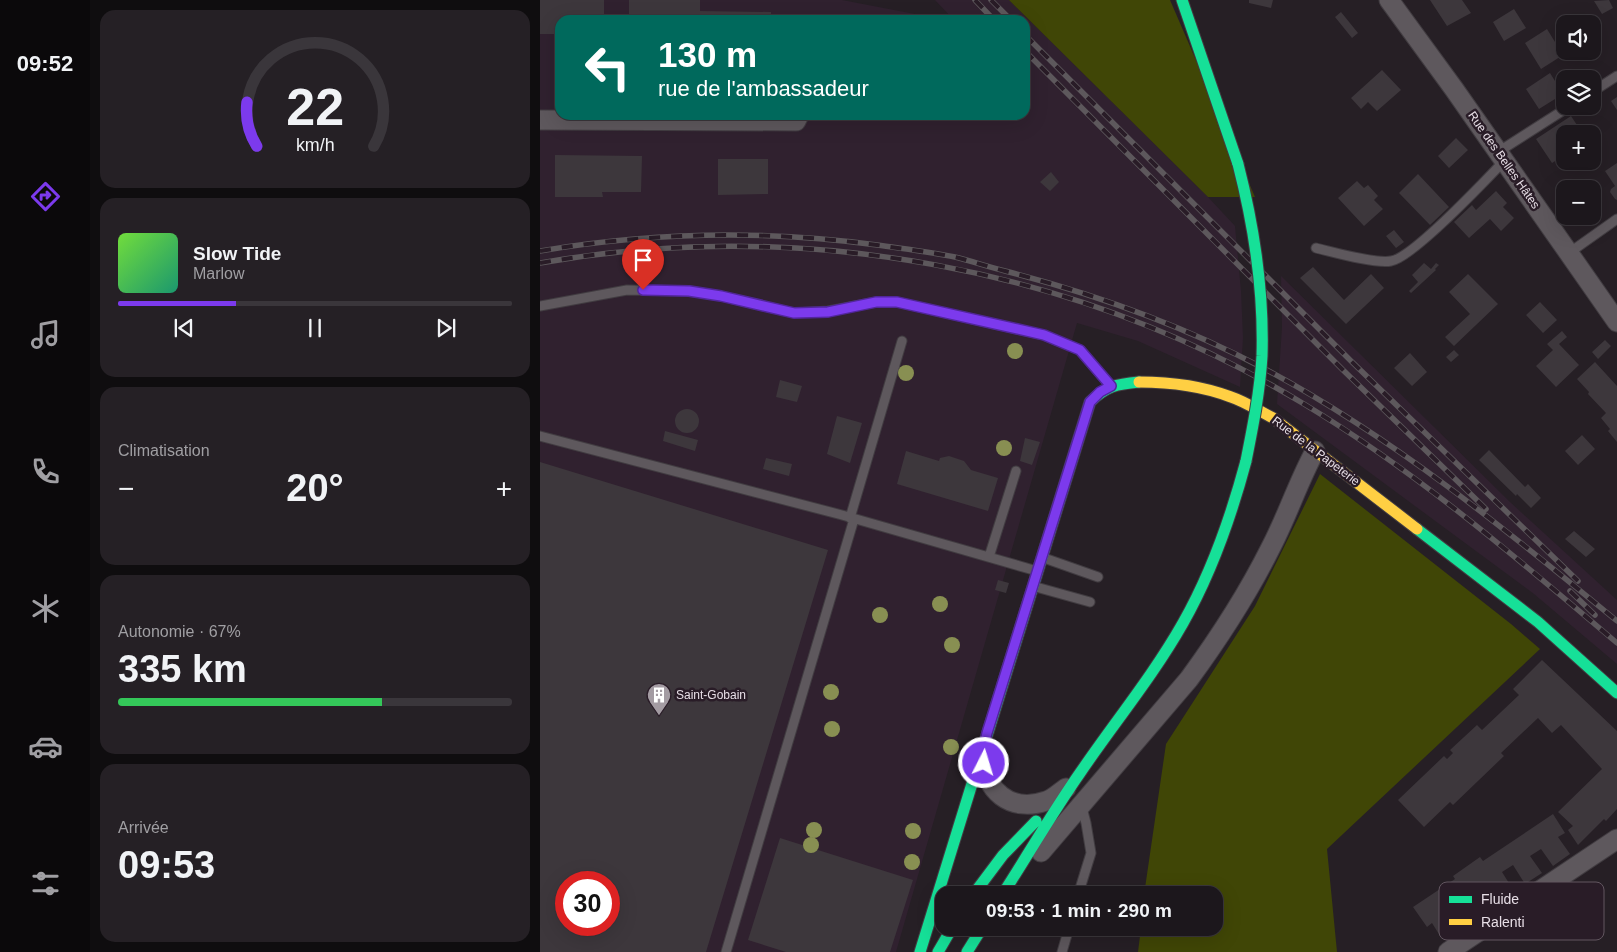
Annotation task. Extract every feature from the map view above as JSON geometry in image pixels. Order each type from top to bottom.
[{"type":"street","points":[[1010,886],[1073,783],[1160,661],[1183,623],[1219,546],[1234,505],[1246,461],[1258,401],[1262,342],[1260,292],[1250,212],[1238,164],[1182,0]]},
{"type":"street","name":"Rue des Belles Hâtes","points":[[1388,0],[1617,322]]},
{"type":"street","points":[[540,120],[796,120]]},
{"type":"street","name":"Rue de la Papeterie","points":[[1111,386],[1145,382],[1202,388],[1233,398],[1273,418],[1538,622],[1617,693]]},
{"type":"street","points":[[920,952],[1090,402],[1100,392],[1111,386]]},
{"type":"street","points":[[1012,886],[1189,679],[1211,649],[1258,574],[1315,451]]},
{"type":"street","points":[[987,733],[984,746],[984,763],[987,778],[995,791],[1006,800],[1022,803],[1049,800],[1073,783]]},
{"type":"street","points":[[980,886],[1003,854],[1073,783]]},
{"type":"street","points":[[1553,882],[1617,839]]},
{"type":"street","points":[[938,952],[947,936]]},
{"type":"street","points":[[967,952],[977,936]]},
{"type":"street","points":[[1448,952],[1466,940]]},
{"type":"lane","points":[[1601,86],[1617,76]]},
{"type":"lane","points":[[1316,248],[1380,262],[1392,261],[1416,247],[1501,157],[1558,115]]},
{"type":"lane","points":[[1569,253],[1617,218]]},
{"type":"lane","points":[[540,306],[627,290],[689,291],[721,296],[794,313],[828,312],[876,302],[897,302],[1044,335],[1080,350],[1111,386]]},
{"type":"lane","points":[[726,952],[902,341]]},
{"type":"lane","points":[[540,436],[852,518],[1037,571]]},
{"type":"lane","points":[[989,557],[1016,471]]},
{"type":"lane","points":[[1042,558],[1098,577]]},
{"type":"lane","points":[[1033,586],[1090,602]]},
{"type":"lane","points":[[1081,804],[1090,853],[1081,886]]},
{"type":"lane","points":[[1062,952],[1067,936]]},
{"type":"shaded area","points":[[540,0],[842,0],[920,15],[555,15],[555,120],[1030,120],[1030,21],[1235,226],[1243,338],[1240,387],[1138,341],[1077,323],[896,952],[540,952]]},
{"type":"shaded area","points":[[935,0],[1009,0],[1024,15],[949,15]]},
{"type":"shaded area","points":[[1281,276],[1510,502],[1617,600],[1617,664],[1534,594],[1277,404],[1282,327]]},
{"type":"green space","points":[[1009,0],[1170,0],[1255,197],[1208,197],[1030,21],[1030,15],[1024,15]]},
{"type":"green space","points":[[1320,474],[1511,624],[1540,649],[1327,849],[1337,952],[1138,952],[1140,936],[1223,936],[1223,886],[1145,886],[1166,744],[1255,606]]},
{"type":"building","points":[[540,0],[604,0],[604,15],[555,15],[555,34],[540,34]]},
{"type":"building","points":[[629,0],[700,0],[700,11],[771,12],[771,15],[629,15]]},
{"type":"building","points":[[1249,0],[1273,0],[1271,8],[1249,3]]},
{"type":"building","points":[[1430,0],[1462,0],[1471,13],[1447,26]]},
{"type":"building","points":[[1609,0],[1613,8],[1602,14],[1594,1]]},
{"type":"building","points":[[1514,9],[1526,28],[1504,41],[1493,22]]},
{"type":"building","points":[[1341,12],[1358,33],[1352,38],[1335,17]]},
{"type":"building","points":[[1547,29],[1556,44],[1556,59],[1541,69],[1525,43]]},
{"type":"building","points":[[1382,70],[1401,90],[1377,111],[1368,102],[1361,109],[1351,98]]},
{"type":"building","points":[[1550,73],[1556,83],[1556,98],[1539,109],[1526,89]]},
{"type":"building","points":[[1617,97],[1617,110],[1611,101]]},
{"type":"building","points":[[1571,116],[1577,125],[1557,125]]},
{"type":"building","points":[[1556,126],[1556,161],[1552,163],[1536,139]]},
{"type":"building","points":[[1456,138],[1468,150],[1449,168],[1438,156]]},
{"type":"building","points":[[555,155],[642,156],[641,192],[602,192],[603,197],[555,197]]},
{"type":"building","points":[[718,159],[768,159],[768,194],[718,195]]},
{"type":"building","points":[[1617,163],[1617,200],[1610,192],[1615,186],[1605,171]]},
{"type":"building","points":[[1051,172],[1059,182],[1050,191],[1040,182]]},
{"type":"building","points":[[1418,174],[1449,207],[1430,225],[1399,193]]},
{"type":"building","points":[[1357,181],[1364,188],[1368,185],[1378,196],[1374,200],[1383,209],[1364,226],[1338,198]]},
{"type":"building","points":[[1496,191],[1507,203],[1503,207],[1514,218],[1501,231],[1490,219],[1469,238],[1454,222],[1472,205],[1476,210]]},
{"type":"building","points":[[1394,230],[1404,242],[1396,248],[1386,236]]},
{"type":"building","points":[[1424,263],[1431,269],[1436,263],[1439,265],[1411,293],[1409,291],[1418,282],[1412,275]]},
{"type":"building","points":[[1313,267],[1344,300],[1371,274],[1384,288],[1346,324],[1300,278]]},
{"type":"building","points":[[1468,274],[1498,304],[1454,346],[1445,337],[1470,314],[1449,292]]},
{"type":"building","points":[[1540,302],[1557,320],[1543,333],[1526,315]]},
{"type":"building","points":[[1562,331],[1567,337],[1559,344],[1579,365],[1556,387],[1536,366],[1553,350],[1547,344]]},
{"type":"building","points":[[1605,340],[1611,346],[1598,359],[1592,352]]},
{"type":"building","points":[[1454,350],[1459,355],[1451,362],[1446,357]]},
{"type":"building","points":[[1410,353],[1427,372],[1412,386],[1394,368]]},
{"type":"building","points":[[1595,362],[1617,386],[1617,442],[1601,418],[1606,413],[1577,379]]},
{"type":"building","points":[[780,380],[802,386],[797,402],[776,397]]},
{"type":"building","points":[[687,409],[692,410],[698,416],[698,426],[692,432],[687,433],[682,432],[676,426],[675,421],[676,416],[682,410]]},
{"type":"building","points":[[837,416],[862,423],[850,463],[827,454]]},
{"type":"building","points":[[665,431],[698,440],[695,451],[663,441]]},
{"type":"building","points":[[1582,435],[1595,449],[1578,465],[1565,451]]},
{"type":"building","points":[[1025,438],[1040,442],[1032,465],[1020,461]]},
{"type":"building","points":[[1489,450],[1525,487],[1528,484],[1541,498],[1531,508],[1479,460]]},
{"type":"building","points":[[906,451],[939,461],[940,458],[949,456],[964,461],[971,470],[998,478],[988,511],[897,484]]},
{"type":"building","points":[[766,458],[792,464],[789,476],[763,469]]},
{"type":"building","name":"Saint-Gobain","points":[[540,462],[828,550],[706,952],[540,952]]},
{"type":"building","points":[[1574,531],[1595,549],[1586,557],[1565,539]]},
{"type":"building","points":[[998,580],[1009,583],[1006,593],[995,590]]},
{"type":"building","points":[[1542,660],[1617,731],[1617,809],[1578,845],[1568,830],[1573,826],[1558,812],[1602,769],[1561,725],[1552,733],[1538,718],[1501,753],[1504,756],[1453,805],[1450,802],[1424,827],[1398,800],[1444,756],[1447,759],[1453,753],[1450,750],[1477,725],[1482,730],[1519,695],[1513,689]]},
{"type":"building","points":[[1553,814],[1565,833],[1558,837],[1570,854],[1553,866],[1541,849],[1530,856],[1542,873],[1528,882],[1524,882],[1513,865],[1502,872],[1508,882],[1450,882],[1455,879],[1453,876],[1480,857],[1483,861]]},
{"type":"building","points":[[780,838],[913,880],[890,952],[786,952],[748,940]]},
{"type":"building","points":[[1439,890],[1439,934],[1432,923],[1427,927],[1413,907]]},
{"type":"railway","points":[[975,0],[989,15]]},
{"type":"railway","points":[[991,0],[1006,15]]},
{"type":"railway","points":[[1030,40],[1351,361],[1578,581]]},
{"type":"railway","points":[[1030,56],[1343,370],[1486,509]]},
{"type":"railway","points":[[540,251],[624,240],[708,235],[751,235],[835,240],[959,258],[1039,280],[1138,312],[1234,353],[1312,395],[1358,424],[1403,454],[1491,519],[1617,621]]},
{"type":"railway","points":[[540,263],[638,250],[738,246],[837,251],[935,265],[1032,287],[1126,318],[1217,357],[1304,404],[1346,430],[1387,458],[1465,517],[1617,643]]},
{"type":"railway","points":[[1570,591],[1595,615]]},
{"type":"traffic: fast","points":[[1182,0],[1238,164]]},
{"type":"traffic: fast","points":[[1238,164],[1249,211],[1257,259],[1262,332],[1260,382],[1246,461]]},
{"type":"traffic: fast","points":[[920,952],[1090,402],[1107,389],[1139,382]]},
{"type":"traffic: fast","points":[[1008,886],[1070,788],[1146,681],[1183,623],[1203,584],[1220,544],[1246,461]]},
{"type":"traffic: fast","points":[[1417,529],[1538,622],[1617,693]]},
{"type":"traffic: fast","points":[[980,886],[1003,855],[1036,821]]},
{"type":"traffic: fast","points":[[938,952],[947,936]]},
{"type":"traffic: fast","points":[[967,952],[977,936]]},
{"type":"traffic: slow","points":[[1139,382],[1197,387],[1220,393],[1247,404],[1273,418],[1417,529]]},
{"type":"place","name":"Saint-Gobain","points":[[659,716]]},
{"type":"route","points":[[643,290],[689,291],[721,296],[794,313],[828,312],[876,302],[897,302],[1044,335],[1080,350],[1111,386],[1100,392],[1090,402],[987,733],[984,746],[984,763]]}]
